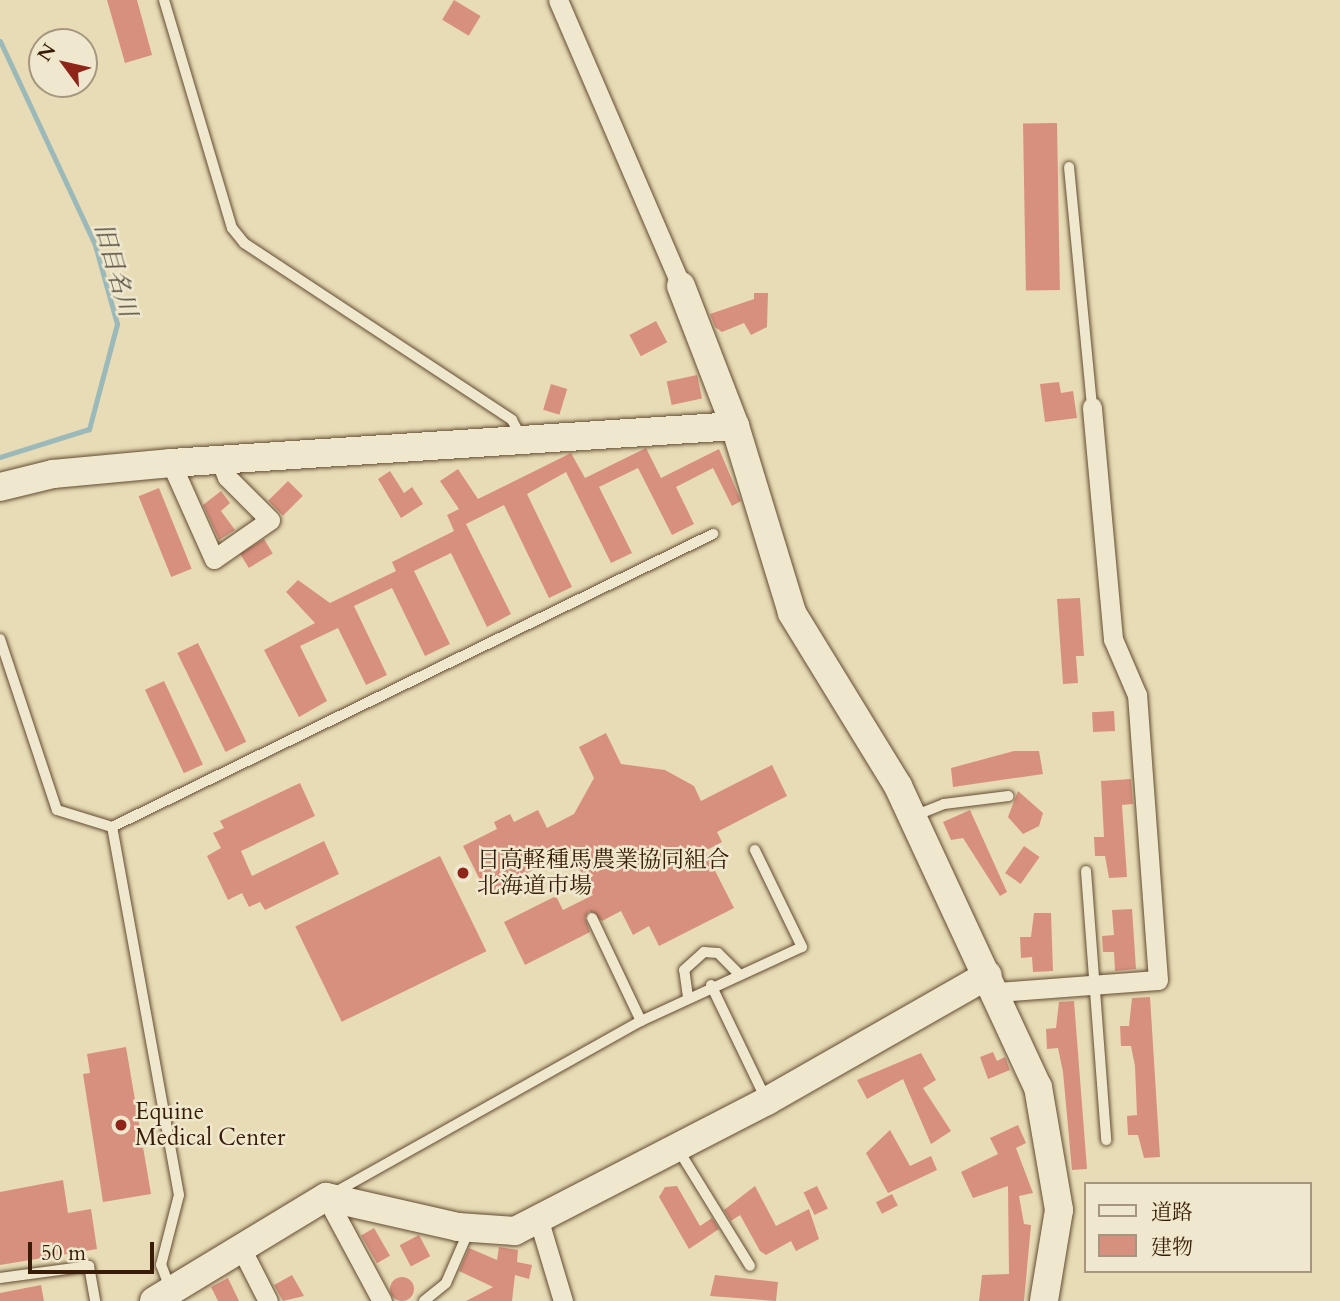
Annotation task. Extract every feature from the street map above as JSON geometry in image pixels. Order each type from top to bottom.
[{"type":"street","points":[[558,0],[681,286],[735,426],[792,614],[913,816],[1038,1087],[1052,1149],[1059,1210],[1044,1301]]},
{"type":"street","points":[[163,1296],[326,1197],[470,1228],[515,1231],[539,1221],[992,984],[1094,985],[1158,979],[1137,695],[1114,639],[1092,407]]},
{"type":"street","points":[[0,486],[53,474],[171,463],[735,426]]},
{"type":"street","points":[[171,463],[214,559],[270,520],[227,477],[220,460]]},
{"type":"street","points":[[326,1197],[382,1301]]},
{"type":"street","points":[[539,1221],[563,1301]]},
{"type":"street","points":[[241,1248],[268,1301]]},
{"type":"lane","points":[[164,0],[232,228],[244,243],[512,420],[522,438]]},
{"type":"lane","points":[[1069,167],[1092,407]]},
{"type":"lane","points":[[1,638],[57,810],[112,827],[713,534]]},
{"type":"lane","points":[[913,816],[944,804],[1009,796]]},
{"type":"lane","points":[[112,827],[180,1195],[161,1265],[163,1296]]},
{"type":"lane","points":[[326,1197],[641,1021],[737,972],[802,947],[755,850]]},
{"type":"lane","points":[[1086,871],[1106,1140]]},
{"type":"lane","points":[[593,918],[641,1021]]},
{"type":"lane","points":[[688,997],[684,970],[704,952],[730,960],[737,972]]},
{"type":"lane","points":[[711,985],[767,1101]]},
{"type":"lane","points":[[678,1148],[750,1266]]},
{"type":"lane","points":[[424,1301],[446,1283],[470,1228]]},
{"type":"lane","points":[[0,1278],[89,1266],[95,1301]]},
{"type":"building","points":[[107,0],[137,0],[152,55],[125,63]]},
{"type":"building","points":[[454,0],[481,16],[469,36],[442,20]]},
{"type":"building","points":[[1057,123],[1060,290],[1026,291],[1023,124]]},
{"type":"building","points":[[754,293],[768,293],[767,327],[751,335],[744,323],[722,332],[715,327],[710,314],[754,299]]},
{"type":"building","points":[[656,321],[667,342],[641,356],[630,335]]},
{"type":"building","points":[[697,375],[702,398],[672,405],[667,381]]},
{"type":"building","points":[[1059,382],[1061,393],[1073,391],[1077,418],[1045,422],[1040,384]]},
{"type":"building","points":[[551,384],[567,389],[559,415],[543,410]]},
{"type":"building","points":[[646,448],[661,478],[719,449],[741,501],[732,506],[713,468],[676,487],[694,524],[672,535],[638,468],[599,487],[632,553],[611,563],[566,472],[527,494],[572,587],[549,598],[504,505],[466,524],[511,614],[487,627],[451,553],[414,571],[450,644],[425,656],[392,588],[354,606],[387,675],[366,685],[338,628],[300,646],[327,701],[299,717],[264,650],[315,623],[286,592],[298,580],[330,603],[396,571],[392,562],[454,531],[447,515],[459,509],[440,481],[458,469],[478,499],[571,453],[585,478]]},
{"type":"building","points":[[390,471],[404,493],[412,487],[423,504],[401,518],[378,479]]},
{"type":"building","points":[[288,481],[303,496],[283,516],[268,501]]},
{"type":"building","points":[[159,488],[192,569],[171,577],[139,496]]},
{"type":"building","points":[[221,491],[230,503],[221,511],[235,530],[219,540],[203,505]]},
{"type":"building","points":[[264,539],[273,554],[249,568],[240,553]]},
{"type":"building","points":[[1080,598],[1084,656],[1076,656],[1078,683],[1063,684],[1057,599]]},
{"type":"building","points":[[198,643],[246,742],[226,752],[177,653]]},
{"type":"building","points":[[164,681],[203,764],[184,773],[145,690]]},
{"type":"building","points":[[1114,711],[1115,731],[1093,732],[1092,712]]},
{"type":"building","points":[[606,733],[621,764],[665,770],[694,786],[701,801],[772,765],[787,796],[717,832],[722,842],[705,851],[734,908],[659,946],[649,926],[633,935],[621,911],[602,921],[589,911],[585,918],[590,932],[525,965],[504,922],[556,896],[563,910],[593,895],[570,851],[487,894],[463,846],[497,829],[494,822],[510,814],[514,822],[538,810],[547,828],[574,814],[594,778],[579,747]]},
{"type":"building","points":[[1014,751],[1039,751],[1043,774],[953,787],[951,768]]},
{"type":"building","points":[[1131,779],[1133,804],[1122,805],[1127,877],[1109,878],[1105,856],[1095,856],[1094,837],[1104,837],[1101,781]]},
{"type":"building","points":[[300,783],[315,816],[241,851],[252,876],[324,841],[339,874],[265,910],[260,902],[249,907],[242,893],[228,900],[207,856],[221,848],[213,833],[224,828],[220,821]]},
{"type":"building","points":[[1018,791],[1043,813],[1039,826],[1023,834],[1008,817]]},
{"type":"building","points":[[970,810],[1007,892],[1000,896],[963,838],[951,840],[943,822]]},
{"type":"building","points":[[1024,846],[1040,857],[1021,884],[1005,873]]},
{"type":"building","points":[[440,856],[486,951],[342,1022],[295,927]]},
{"type":"building","points":[[1132,909],[1136,969],[1115,971],[1114,952],[1103,952],[1102,936],[1114,935],[1112,910]]},
{"type":"building","points":[[1034,913],[1051,913],[1053,971],[1033,972],[1032,957],[1021,958],[1020,937],[1031,937]]},
{"type":"building","points":[[1150,997],[1160,1157],[1144,1158],[1138,1135],[1128,1135],[1127,1116],[1137,1115],[1135,1066],[1131,1046],[1121,1046],[1120,1026],[1129,1026],[1132,998]]},
{"type":"building","points":[[1074,1001],[1087,1169],[1072,1170],[1063,1072],[1058,1048],[1047,1049],[1046,1029],[1056,1028],[1059,1002]]},
{"type":"building","name":"Equine Medical Center","points":[[126,1047],[151,1194],[103,1202],[83,1074],[90,1073],[87,1054]]},
{"type":"building","points":[[993,1052],[997,1061],[1005,1057],[1010,1070],[988,1079],[980,1057]]},
{"type":"building","points":[[921,1053],[936,1080],[923,1088],[951,1131],[931,1144],[903,1079],[867,1099],[857,1080]]},
{"type":"building","points":[[1018,1125],[1026,1143],[1016,1148],[1033,1193],[1019,1196],[1024,1224],[1031,1225],[1024,1301],[979,1301],[982,1275],[1009,1274],[1008,1186],[973,1198],[961,1172],[998,1154],[990,1138]]},
{"type":"building","points":[[890,1130],[910,1166],[931,1156],[937,1170],[888,1193],[866,1153]]},
{"type":"building","points":[[63,1180],[68,1213],[91,1209],[97,1249],[0,1265],[0,1192]]},
{"type":"building","points":[[677,1186],[700,1226],[712,1218],[719,1229],[689,1249],[659,1197],[665,1187]]},
{"type":"building","points":[[755,1186],[776,1226],[809,1209],[819,1239],[796,1251],[791,1241],[766,1255],[760,1251],[740,1215],[731,1221],[724,1210]]},
{"type":"building","points":[[817,1186],[828,1208],[814,1215],[804,1193]]},
{"type":"building","points":[[892,1194],[898,1206],[882,1214],[876,1202]]},
{"type":"building","points":[[374,1228],[390,1256],[377,1263],[361,1236]]},
{"type":"building","points":[[419,1235],[430,1256],[411,1267],[400,1245]]},
{"type":"building","points":[[499,1247],[518,1250],[517,1262],[532,1265],[529,1279],[515,1275],[512,1301],[466,1301],[493,1287],[459,1271],[469,1248],[497,1260]]},
{"type":"building","points":[[292,1275],[304,1296],[283,1301],[274,1285]]},
{"type":"building","points":[[715,1275],[778,1282],[776,1301],[710,1296]]},
{"type":"building","points":[[402,1277],[410,1281],[414,1289],[410,1297],[402,1301],[394,1297],[390,1289],[394,1281]]},
{"type":"building","points":[[228,1278],[239,1301],[218,1301],[211,1287]]},
{"type":"building","points":[[41,1285],[44,1301],[0,1301],[0,1293]]},
{"type":"waterway","name":"旧目名川","points":[[0,41],[95,245],[117,324],[89,429],[0,457]]},
{"type":"place","name":"日高軽種馬農業協同組合 北海道市場","points":[[463,873]]},
{"type":"place","name":"Equine Medical Center","points":[[121,1125]]}]
